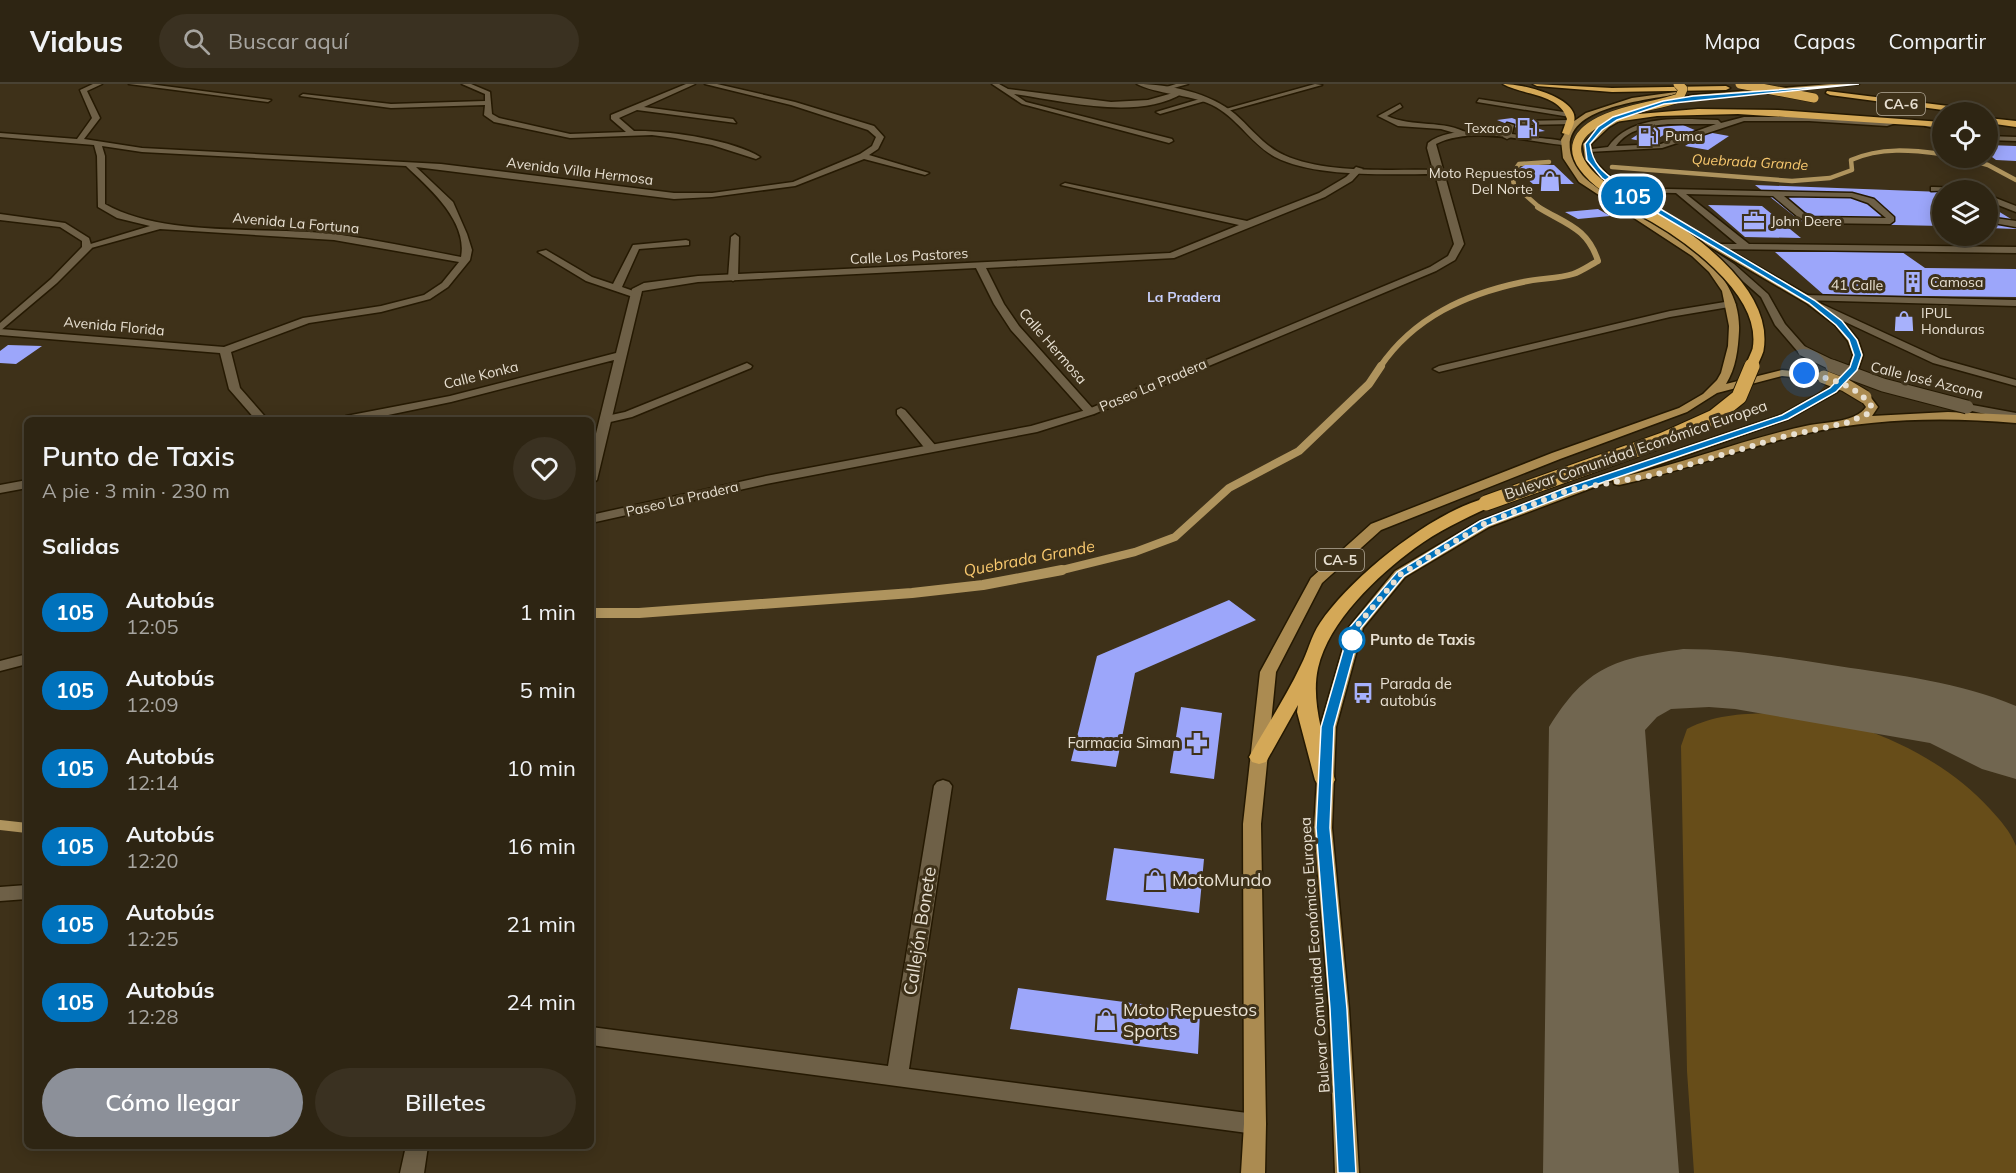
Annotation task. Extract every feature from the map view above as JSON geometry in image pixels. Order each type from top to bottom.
[{"type":"highway","points":[[1507,84],[1545,95],[1561,104],[1570,119],[1566,133]]},
{"type":"highway","points":[[1536,84],[1612,90],[1726,88]]},
{"type":"highway","points":[[1562,84],[1595,86],[1649,84]]},
{"type":"highway","points":[[1664,105],[1679,98],[1683,89],[1678,84]]},
{"type":"highway","name":"CA-6","points":[[1740,84],[1814,98],[1932,115]]},
{"type":"highway","name":"CA-6","points":[[1779,84],[1932,107]]},
{"type":"highway","points":[[1259,757],[1310,666],[1327,626],[1348,598],[1409,544],[1456,517],[1486,504],[1675,435],[1720,413],[1736,401],[1743,388],[1758,347],[1755,324],[1743,291],[1721,267],[1678,231],[1593,180],[1581,166],[1576,151],[1578,140],[1590,128],[1619,112],[1664,105],[1768,105],[1914,119],[1932,123]]},
{"type":"highway","points":[[1615,119],[1660,111],[1719,109],[1932,124]]},
{"type":"highway","points":[[1998,115],[2016,117]]},
{"type":"highway","points":[[1998,122],[2016,124]]},
{"type":"highway","points":[[1998,127],[2016,129]]},
{"type":"highway","points":[[1310,666],[1307,712],[1325,780]]},
{"type":"main road","points":[[1563,142],[1566,133],[1583,116],[1598,109],[1657,95],[1774,84]]},
{"type":"main road","points":[[1588,150],[1587,144],[1600,129],[1615,119],[1663,102],[1693,97],[1856,84]]},
{"type":"main road","name":"Bulevar Comunidad Económica Europea","points":[[1253,1173],[1255,1124],[1252,824],[1268,672],[1316,581],[1376,527],[1556,456],[1683,410],[1712,391],[1722,382],[1727,373],[1734,326],[1731,304],[1721,281],[1707,264],[1639,215],[1582,180],[1570,165],[1563,142]]},
{"type":"main road","name":"Bulevar Comunidad Económica Europea","points":[[1347,1173],[1339,1009],[1323,828],[1328,727],[1356,627],[1401,574],[1484,524],[1569,490],[1785,417],[1833,390],[1854,368],[1858,355],[1853,340],[1839,323],[1808,300],[1623,190],[1604,176],[1589,159],[1588,150]]},
{"type":"main road","points":[[1712,391],[1782,373],[1824,377],[1845,385],[1865,397],[1872,407],[1867,414],[1846,423]]},
{"type":"main road","points":[[1569,490],[1654,475],[1786,436],[1846,423],[1937,416],[2016,418]]},
{"type":"street","points":[[80,141],[96,118],[83,90],[99,84]]},
{"type":"street","points":[[132,84],[268,100]]},
{"type":"street","points":[[465,84],[488,93],[488,115],[497,120],[570,136],[633,134],[675,136],[713,143],[756,157]]},
{"type":"street","points":[[633,134],[614,117],[692,84]]},
{"type":"street","points":[[708,84],[794,103],[871,128],[880,137],[875,147],[863,156]]},
{"type":"street","points":[[995,84],[1024,103],[1169,141]]},
{"type":"street","points":[[1140,84],[1180,93],[1226,110],[1279,156],[1307,164],[1359,169],[1438,172]]},
{"type":"street","points":[[1163,90],[1185,84]]},
{"type":"street","points":[[1226,110],[1319,85]]},
{"type":"street","points":[[1004,90],[1090,102],[1128,104],[1147,103],[1180,93]]},
{"type":"street","points":[[303,96],[391,106],[489,103]]},
{"type":"street","points":[[1160,112],[1203,100]]},
{"type":"street","points":[[1479,100],[1570,119]]},
{"type":"street","points":[[1400,106],[1382,116],[1384,119],[1398,124],[1442,127],[1465,134]]},
{"type":"street","points":[[634,107],[733,122]]},
{"type":"street","points":[[1610,149],[1620,136],[1637,128],[1666,123],[1730,122],[1772,118],[1887,124],[1895,122]]},
{"type":"street","points":[[1524,123],[1570,119]]},
{"type":"street","points":[[1588,150],[1662,146],[1730,122]]},
{"type":"street","points":[[1507,137],[1509,125]]},
{"type":"street","name":"Paseo La Pradera","points":[[594,518],[766,480],[1032,429],[1090,412],[1329,311],[1397,285],[1452,258],[1459,244],[1431,147],[1432,143],[1445,136],[1465,134],[1563,142]]},
{"type":"street","name":"Avenida Villa Hermosa","points":[[0,135],[80,141],[153,150],[441,166],[628,191],[693,196],[795,183],[863,156]]},
{"type":"street","points":[[1998,138],[2016,139]]},
{"type":"street","points":[[97,144],[101,156],[101,205],[120,216],[160,226]]},
{"type":"street","points":[[863,156],[925,173]]},
{"type":"street","points":[[259,417],[235,389],[225,350],[307,321],[381,309],[427,297],[445,285],[465,260],[467,250],[463,234],[450,204],[408,164]]},
{"type":"street","name":"Calle Los Pastores","points":[[636,295],[636,289],[644,286],[733,278],[1171,256],[1205,245],[1248,224],[1282,212],[1350,179],[1359,169]]},
{"type":"street","points":[[1065,185],[1248,224]]},
{"type":"street","points":[[1623,190],[1775,193],[1860,196],[1871,201],[1890,217],[1890,221],[1812,220],[1801,215],[1775,193]]},
{"type":"street","points":[[1678,191],[1746,246]]},
{"type":"street","points":[[1998,202],[2016,209]]},
{"type":"street","name":"Calle José Azcona","points":[[1639,215],[1712,253],[1740,273],[1765,296],[1779,325],[1803,351],[1833,368],[1872,383],[2016,418]]},
{"type":"street","points":[[0,217],[62,225],[86,240],[87,248]]},
{"type":"street","points":[[1998,221],[2016,224]]},
{"type":"street","points":[[0,330],[87,248],[160,226]]},
{"type":"street","name":"Avenida La Fortuna","points":[[160,226],[334,237],[465,260]]},
{"type":"street","points":[[733,278],[735,237]]},
{"type":"street","points":[[616,289],[636,247],[686,243]]},
{"type":"street","points":[[1716,246],[2016,250]]},
{"type":"street","points":[[543,252],[589,279],[636,295],[594,468]]},
{"type":"street","name":"Calle Hermosa","points":[[980,266],[999,304],[1015,328],[1090,412]]},
{"type":"street","name":"Calle José Azcona","points":[[1808,300],[1937,361],[2016,383]]},
{"type":"street","name":"41 Calle","points":[[1808,300],[2016,303]]},
{"type":"street","points":[[1438,369],[1670,314],[1731,304]]},
{"type":"street","name":"Avenida Florida","points":[[0,330],[225,350]]},
{"type":"street","name":"Calle Konka","points":[[361,417],[451,399],[622,355]]},
{"type":"street","points":[[606,419],[627,415],[747,366]]},
{"type":"street","points":[[901,412],[931,448]]},
{"type":"street","points":[[0,489],[24,485]]},
{"type":"street","points":[[0,666],[24,660]]},
{"type":"street","name":"Callejón Bonete","points":[[897,1077],[944,786]]},
{"type":"street","points":[[0,894],[24,892]]},
{"type":"street","points":[[594,1036],[1255,1124]]},
{"type":"street","points":[[412,1173],[416,1149]]},
{"type":"shaded area","points":[[1766,707],[1797,711],[1858,727],[1916,752],[1968,787],[1994,813],[2011,836],[2016,846],[2016,1173],[1694,1173],[1687,1071],[1681,746],[1687,729],[1697,724],[1727,716],[1769,713]]},
{"type":"building","name":"Texaco","points":[[1512,118],[1545,131],[1530,133],[1497,120]]},
{"type":"building","name":"Puma","points":[[1683,125],[1697,131],[1665,134],[1651,143],[1631,139],[1647,128]]},
{"type":"building","points":[[1707,132],[1729,136],[1708,150],[1685,146]]},
{"type":"building","points":[[1998,145],[2016,146],[2016,161],[1998,160]]},
{"type":"building","points":[[1525,165],[1554,165],[1574,184],[1533,184],[1517,170]]},
{"type":"building","points":[[1755,185],[1932,192],[1932,226],[1803,223]]},
{"type":"building","name":"John Deere","points":[[1708,205],[1762,206],[1801,238],[1745,237]]},
{"type":"building","points":[[1598,209],[1610,216],[1578,219],[1565,212]]},
{"type":"building","points":[[1998,211],[2016,222],[2016,229],[1998,228]]},
{"type":"building","name":"Camosa","points":[[1775,252],[1902,252],[1925,268],[2016,269],[2016,297],[1824,295]]},
{"type":"building","points":[[8,345],[42,346],[16,364],[0,363],[0,351]]},
{"type":"building","points":[[1229,600],[1256,620],[1135,673],[1116,767],[1071,761],[1097,656]]},
{"type":"building","name":"Farmacia Siman","points":[[1181,707],[1222,713],[1214,779],[1170,773]]},
{"type":"building","name":"MotoMundo","points":[[1114,848],[1204,859],[1199,913],[1106,900]]},
{"type":"building","name":"Moto Repuestos Sports","points":[[1018,988],[1200,1012],[1198,1054],[1010,1029]]},
{"type":"waterway","name":"Quebrada Grande","points":[[1612,167],[1792,181],[1830,178],[1852,170],[1851,160],[1874,153],[1907,151],[1932,153]]},
{"type":"waterway","name":"Quebrada Grande","points":[[1540,208],[1514,185],[1512,174],[1519,164],[1549,162]]},
{"type":"waterway","name":"Quebrada Grande","points":[[1994,168],[2016,180]]},
{"type":"waterway","name":"Quebrada Grande","points":[[1380,367],[1409,334],[1443,310],[1481,293],[1502,287],[1573,274],[1598,261],[1588,241],[1581,233],[1538,207]]},
{"type":"waterway","name":"Quebrada Grande","points":[[1054,572],[1135,552],[1175,537],[1229,488],[1299,451],[1369,384],[1381,366]]},
{"type":"waterway","name":"Quebrada Grande","points":[[594,613],[639,613],[912,593],[983,585],[1062,570]]},
{"type":"waterway","name":"Quebrada Grande","points":[[0,825],[24,828]]},
{"type":"taxiway","points":[[1611,1173],[1597,727],[1614,705],[1636,689],[1659,682],[1683,678],[1735,680],[1899,706],[1947,716],[1976,725],[2016,746]]},
{"type":"bus line","name":"105","points":[[1347,1173],[1339,1009],[1323,828],[1328,727],[1356,627],[1401,574],[1484,524],[1569,490],[1785,417],[1833,390],[1854,368],[1858,355],[1853,340],[1839,323],[1812,302],[1623,190],[1604,176],[1589,159],[1587,144],[1600,129],[1615,119],[1663,102],[1693,97],[1856,84]]},
{"type":"place","name":"Texaco","points":[[1527,128]]},
{"type":"place","name":"Puma","points":[[1648,136]]},
{"type":"place","name":"Moto Repuestos Del Norte","points":[[1550,181]]},
{"type":"place","name":"John Deere","points":[[1754,221]]},
{"type":"place","name":"Camosa","points":[[1913,282]]},
{"type":"place","name":"IPUL Honduras","points":[[1904,321]]},
{"type":"place","name":"Punto de Taxis","points":[[1352,640]]},
{"type":"place","name":"Parada de autobús","points":[[1363,693]]},
{"type":"place","name":"Farmacia Siman","points":[[1197,743]]},
{"type":"place","name":"MotoMundo","points":[[1155,880]]},
{"type":"place","name":"Moto Repuestos Sports","points":[[1106,1020]]},
{"type":"district","name":"La Pradera","points":[[1184,297]]},
{"type":"route","points":[[1352,640],[1350,647],[1356,627],[1401,574],[1484,524],[1569,490],[1654,475],[1786,436],[1846,423],[1867,414],[1872,407],[1865,397],[1845,385],[1804,373]]}]
